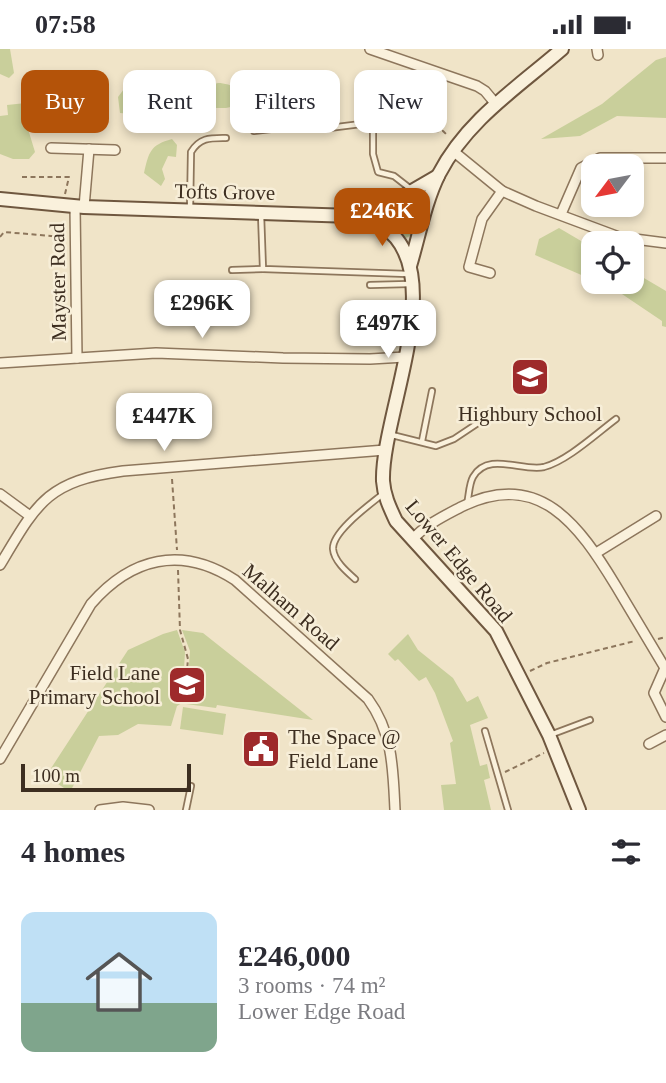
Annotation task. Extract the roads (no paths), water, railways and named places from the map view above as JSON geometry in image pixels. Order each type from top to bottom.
[{"type":"street","points":[[370,49],[477,86],[495,103]]},
{"type":"street","points":[[365,219],[438,176],[455,148],[495,103],[562,49]]},
{"type":"street","points":[[51,148],[115,150]]},
{"type":"street","points":[[455,148],[502,191],[619,237],[666,243]]},
{"type":"street","name":"Mayster Road","points":[[77,358],[74,206],[89,149]]},
{"type":"street","points":[[561,214],[581,169],[600,158],[666,158]]},
{"type":"street","name":"Lower Edge Road","points":[[438,176],[412,274],[414,306],[385,450],[385,492],[396,521],[496,631],[549,735],[579,810]]},
{"type":"street","points":[[490,273],[469,267],[482,219],[502,191]]},
{"type":"street","name":"Tofts Grove","points":[[0,199],[74,206],[323,213],[365,219]]},
{"type":"street","points":[[365,219],[382,226],[401,244],[412,274]]},
{"type":"street","points":[[0,363],[156,353],[283,358],[405,357]]},
{"type":"street","points":[[0,565],[30,516],[57,491],[83,477],[123,471],[385,450]]},
{"type":"street","points":[[0,493],[30,516]]},
{"type":"street","points":[[412,540],[443,517],[467,504],[497,495],[523,494],[557,509],[576,526],[596,553],[654,640],[666,669],[654,693],[666,717]]},
{"type":"street","points":[[596,553],[656,516]]},
{"type":"street","name":"Malham Road","points":[[0,759],[91,604],[115,581],[139,566],[178,560],[213,567],[234,580],[368,699],[377,711],[390,742],[395,810]]},
{"type":"street","points":[[649,744],[666,735]]},
{"type":"street","points":[[100,810],[123,807],[149,810]]},
{"type":"lane","points":[[340,127],[369,123],[373,125],[373,154],[378,172],[394,176],[413,191]]},
{"type":"lane","points":[[190,211],[191,152],[195,145],[205,139],[226,138]]},
{"type":"lane","points":[[261,212],[263,269]]},
{"type":"lane","points":[[232,270],[412,274]]},
{"type":"lane","points":[[370,285],[412,274]]},
{"type":"lane","points":[[422,441],[432,391]]},
{"type":"lane","points":[[388,434],[436,446],[454,439],[487,417]]},
{"type":"lane","points":[[467,504],[472,478],[482,467],[499,463],[542,467],[559,461],[616,419]]},
{"type":"lane","points":[[355,579],[339,562],[333,549],[334,543],[346,526],[385,492]]},
{"type":"lane","points":[[549,735],[590,720]]},
{"type":"lane","points":[[485,731],[508,810]]},
{"type":"lane","points":[[186,810],[191,786]]},
{"type":"place","name":"Highbury School","points":[[530,377]]},
{"type":"place","name":"Field Lane Primary School","points":[[187,685]]},
{"type":"place","name":"The Space @ Field Lane","points":[[261,749]]}]
